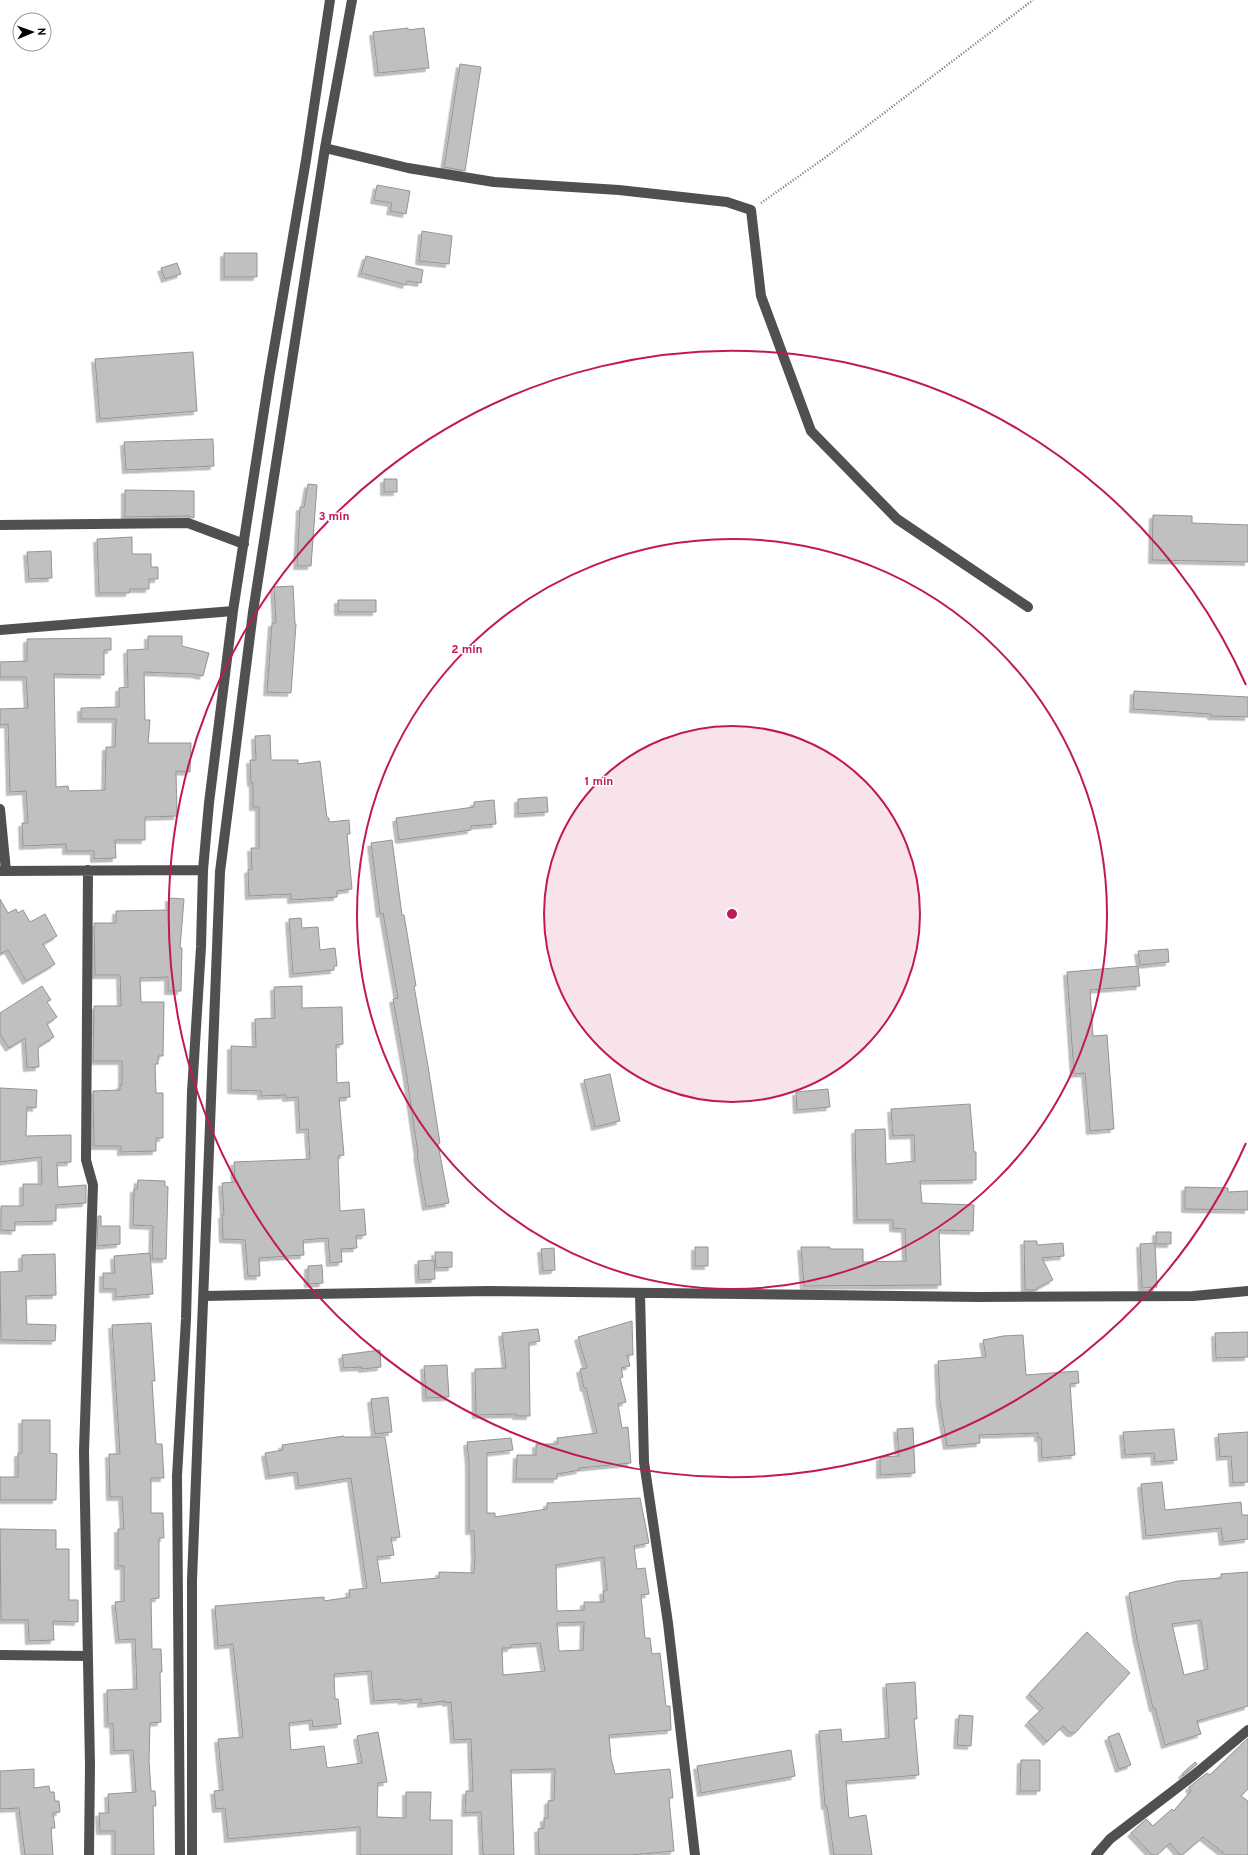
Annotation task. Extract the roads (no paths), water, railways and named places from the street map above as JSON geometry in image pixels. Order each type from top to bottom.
[{"type":"street","points":[[180,1855],[177,1476],[186,1319],[192,1092],[201,947],[203,870],[209,803],[233,611],[269,378],[306,160],[330,0]]},
{"type":"street","points":[[192,1855],[192,1580],[220,872],[253,612],[325,148],[352,0]]},
{"type":"street","points":[[325,148],[408,168],[494,182],[619,190],[727,202],[751,210],[762,296],[811,431],[897,520],[1028,607]]},
{"type":"street","points":[[0,525],[188,523],[244,544]]},
{"type":"street","points":[[0,630],[233,611]]},
{"type":"street","points":[[0,808],[3,870],[203,870]]},
{"type":"street","points":[[88,870],[86,1160],[93,1185],[84,1452],[90,1765],[89,1855]]},
{"type":"street","points":[[204,1296],[489,1291],[986,1297],[1193,1296],[1248,1291]]},
{"type":"street","points":[[640,1293],[644,1462],[668,1623],[695,1855]]},
{"type":"street","points":[[0,1655],[88,1656]]},
{"type":"street","points":[[1096,1855],[1110,1839],[1194,1775],[1248,1730]]}]
